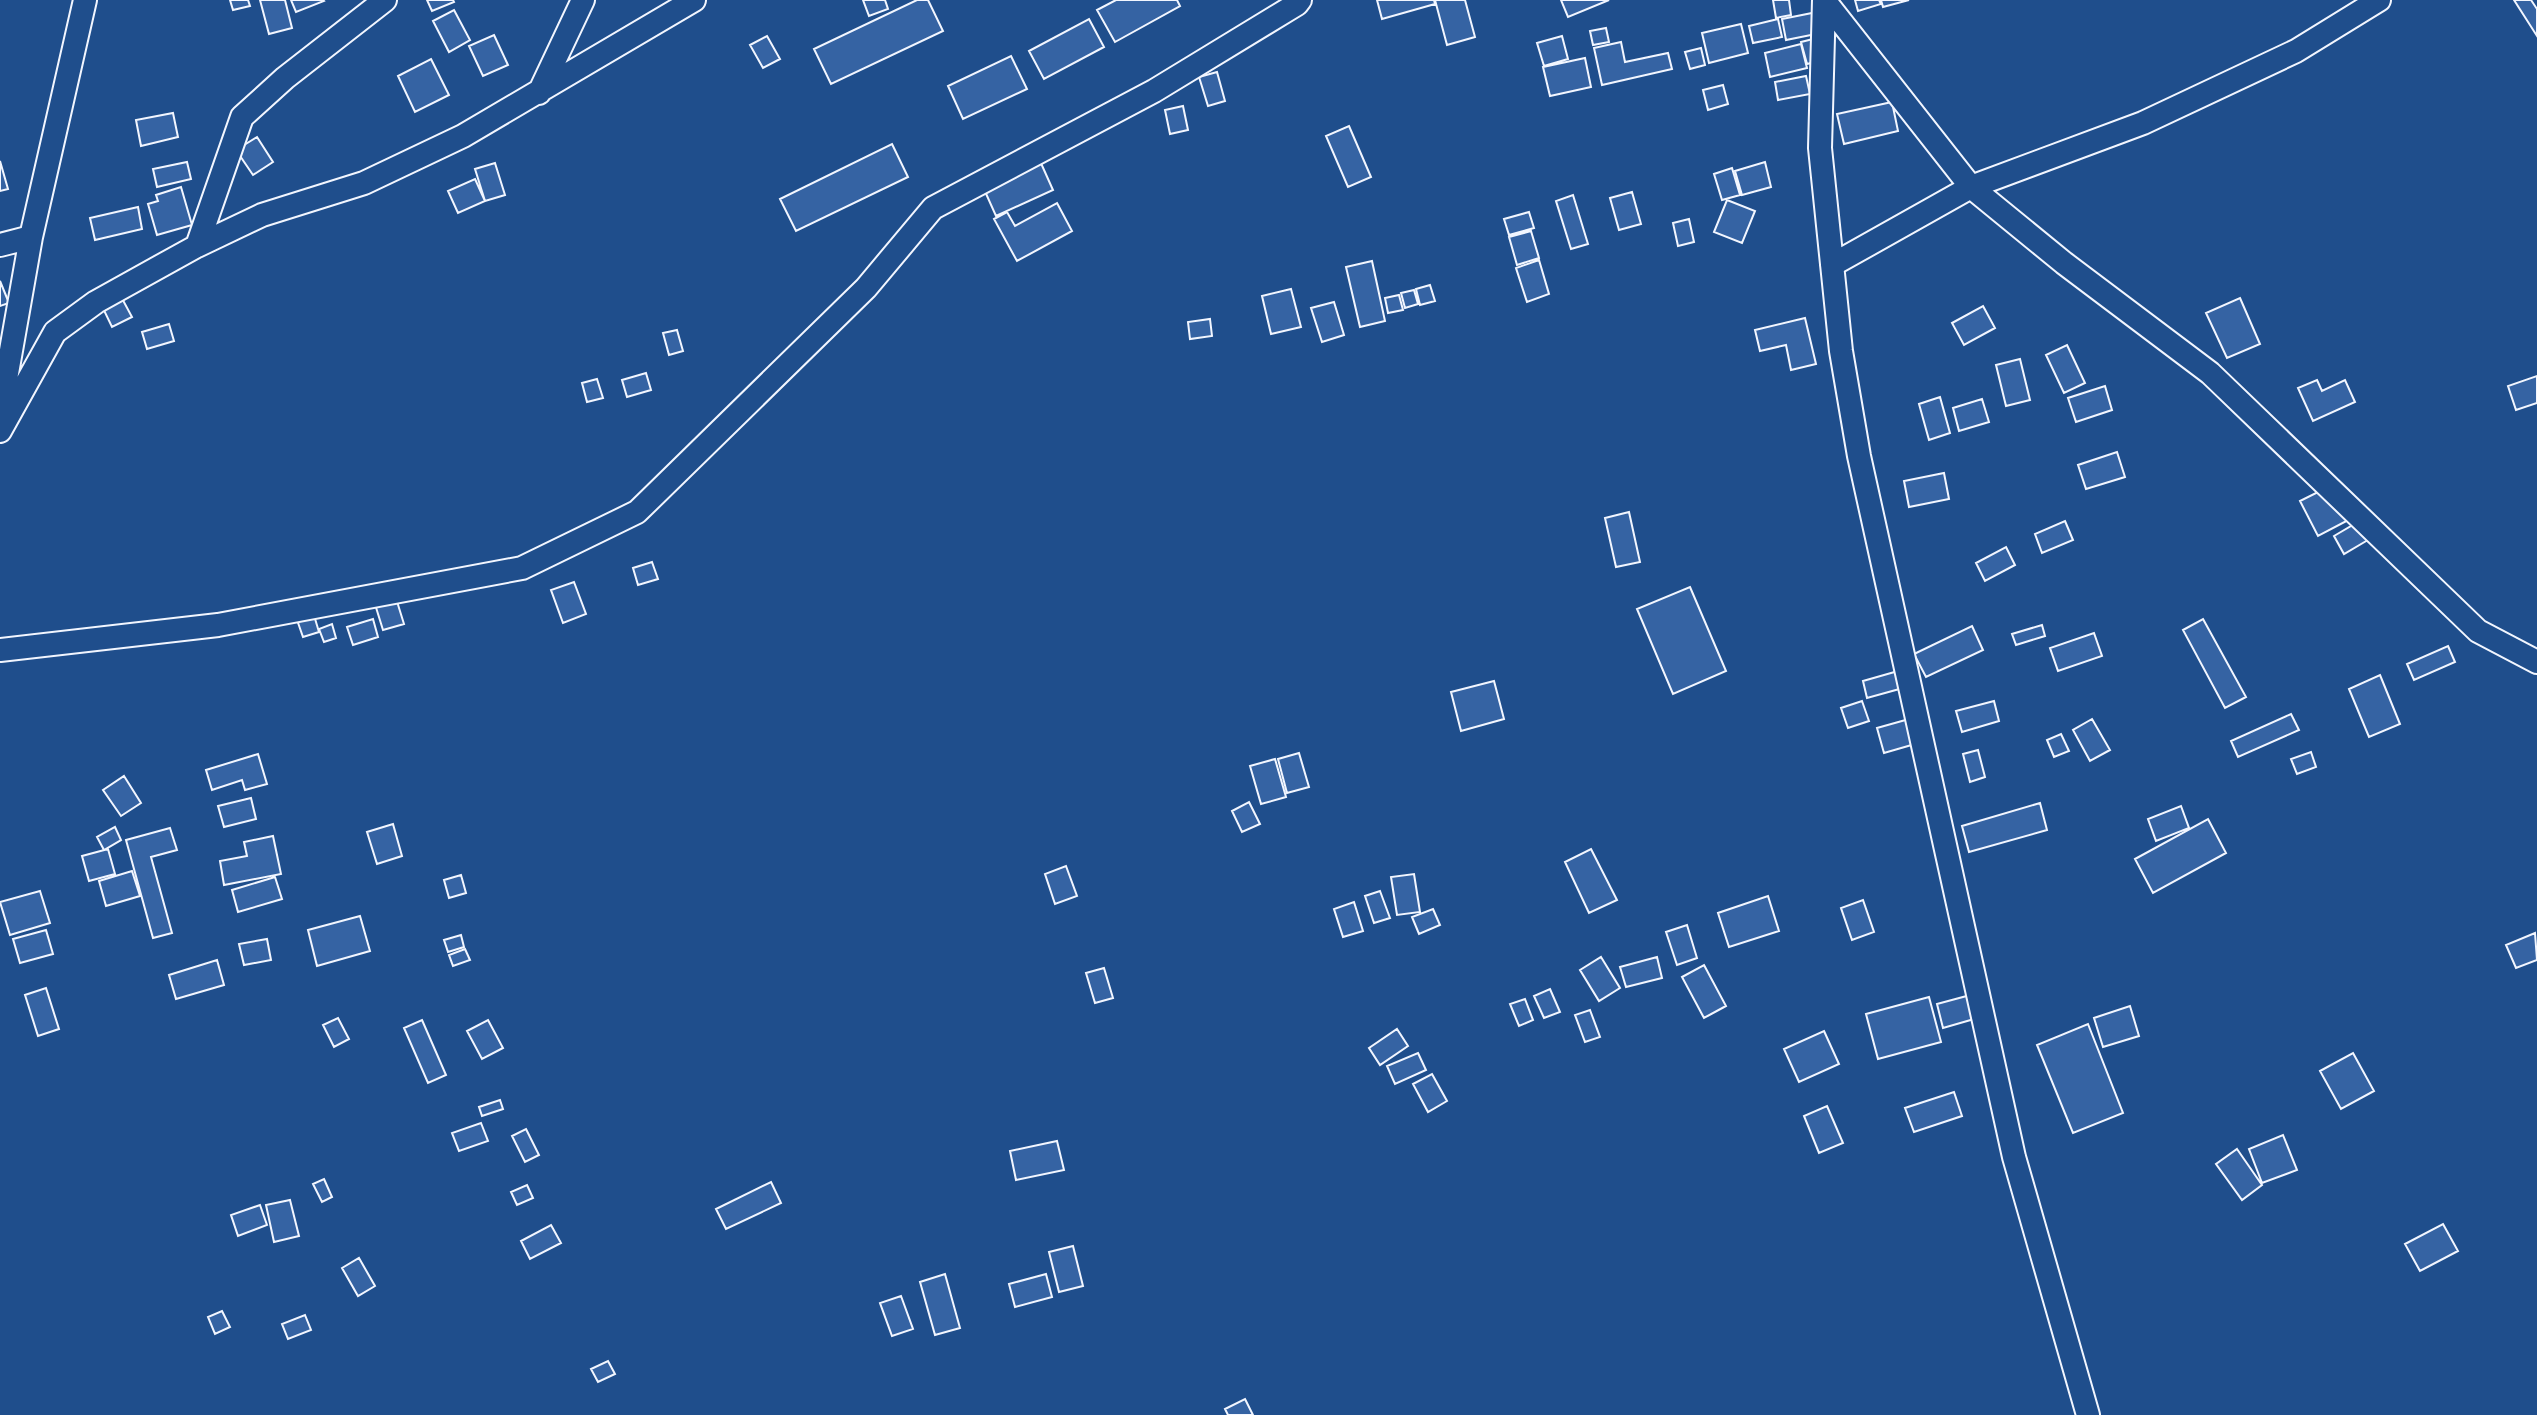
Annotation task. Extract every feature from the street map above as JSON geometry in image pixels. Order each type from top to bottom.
[{"type":"street","points":[[0,413],[31,237],[85,0]]},
{"type":"street","points":[[197,246],[242,117],[285,78],[385,0]]},
{"type":"street","points":[[539,93],[583,0]]},
{"type":"street","points":[[0,431],[55,332],[96,302],[197,246],[262,215],[364,183],[463,136],[694,0]]},
{"type":"street","points":[[0,650],[218,625],[522,568],[637,512],[866,288],[933,208],[1154,91],[1300,0]]},
{"type":"street","points":[[1824,0],[1971,187],[2064,263],[2210,373],[2478,631],[2537,662]]},
{"type":"street","points":[[1824,0],[1820,148],[1841,351],[1859,456],[2014,1157],[2088,1415]]},
{"type":"street","points":[[1832,265],[1971,187],[2157,117],[2296,51],[2379,0]]},
{"type":"street","points":[[0,245],[31,237]]},
{"type":"building","points":[[230,0],[248,0],[250,6],[233,10]]},
{"type":"building","points":[[260,0],[285,0],[292,28],[269,34]]},
{"type":"building","points":[[291,0],[323,0],[324,1],[296,12]]},
{"type":"building","points":[[427,0],[453,0],[454,2],[432,11]]},
{"type":"building","points":[[863,0],[885,0],[888,9],[869,16]]},
{"type":"building","points":[[917,0],[928,0],[943,31],[831,84],[814,49]]},
{"type":"building","points":[[1116,0],[1177,0],[1180,6],[1115,42],[1097,10]]},
{"type":"building","points":[[1377,0],[1434,0],[1435,4],[1382,19]]},
{"type":"building","points":[[1435,0],[1465,0],[1475,37],[1447,45]]},
{"type":"building","points":[[1561,0],[1609,0],[1568,17]]},
{"type":"building","points":[[1773,0],[1789,0],[1791,15],[1776,18]]},
{"type":"building","points":[[1855,0],[1879,0],[1881,4],[1858,11]]},
{"type":"building","points":[[1881,0],[1909,0],[1883,7]]},
{"type":"building","points":[[2514,0],[2531,0],[2537,9],[2537,36]]},
{"type":"building","points":[[454,10],[470,40],[449,52],[433,21]]},
{"type":"building","points":[[1817,12],[1821,33],[1786,40],[1782,19]]},
{"type":"building","points":[[1089,19],[1104,47],[1044,79],[1029,51]]},
{"type":"building","points":[[1778,19],[1782,37],[1753,43],[1749,26]]},
{"type":"building","points":[[1741,24],[1748,53],[1709,63],[1702,33]]},
{"type":"building","points":[[1606,28],[1609,42],[1593,45],[1590,31]]},
{"type":"building","points":[[494,35],[508,65],[483,76],[469,46]]},
{"type":"building","points":[[767,36],[780,59],[763,68],[750,45]]},
{"type":"building","points":[[1562,36],[1568,59],[1544,66],[1537,43]]},
{"type":"building","points":[[1813,39],[1819,61],[1807,64],[1801,42]]},
{"type":"building","points":[[1621,42],[1625,62],[1668,53],[1672,69],[1602,85],[1594,48]]},
{"type":"building","points":[[1801,44],[1807,68],[1770,77],[1765,53]]},
{"type":"building","points":[[1701,48],[1705,65],[1690,69],[1685,52]]},
{"type":"building","points":[[1011,56],[1027,89],[963,119],[948,86]]},
{"type":"building","points":[[1585,58],[1591,87],[1550,96],[1543,67]]},
{"type":"building","points":[[431,59],[449,95],[415,112],[398,76]]},
{"type":"building","points":[[1217,72],[1225,101],[1208,106],[1199,77]]},
{"type":"building","points":[[1806,76],[1810,94],[1778,100],[1775,82]]},
{"type":"building","points":[[1723,85],[1728,104],[1708,110],[1703,90]]},
{"type":"building","points":[[1892,102],[1898,131],[1844,144],[1837,114]]},
{"type":"building","points":[[1183,106],[1188,130],[1170,134],[1165,110]]},
{"type":"building","points":[[173,113],[178,137],[141,146],[136,120]]},
{"type":"building","points":[[1349,126],[1371,177],[1348,187],[1326,136]]},
{"type":"building","points":[[257,137],[273,162],[253,175],[236,150]]},
{"type":"building","points":[[892,144],[908,177],[796,231],[780,199]]},
{"type":"building","points":[[0,161],[8,189],[0,191]]},
{"type":"building","points":[[1040,161],[1053,190],[996,216],[983,187]]},
{"type":"building","points":[[187,162],[191,179],[157,187],[153,169]]},
{"type":"building","points":[[1765,162],[1771,187],[1742,195],[1735,171]]},
{"type":"building","points":[[495,163],[505,195],[485,201],[475,169]]},
{"type":"building","points":[[1732,168],[1740,195],[1722,200],[1714,174]]},
{"type":"building","points":[[475,179],[485,201],[458,213],[448,191]]},
{"type":"building","points":[[181,187],[192,225],[157,235],[148,204],[158,201],[156,195]]},
{"type":"building","points":[[1632,192],[1641,224],[1619,230],[1610,198]]},
{"type":"building","points":[[1573,195],[1588,244],[1571,249],[1556,201]]},
{"type":"building","points":[[1727,200],[1755,211],[1742,243],[1714,232]]},
{"type":"building","points":[[1057,203],[1072,231],[1017,261],[994,219],[1007,212],[1015,226]]},
{"type":"building","points":[[138,207],[142,229],[95,240],[90,218]]},
{"type":"building","points":[[1529,212],[1534,228],[1509,235],[1504,219]]},
{"type":"building","points":[[1689,219],[1694,242],[1678,246],[1673,223]]},
{"type":"building","points":[[1531,231],[1539,258],[1517,265],[1509,237]]},
{"type":"building","points":[[1539,260],[1549,294],[1527,302],[1516,268]]},
{"type":"building","points":[[1372,261],[1385,321],[1360,327],[1346,267]]},
{"type":"building","points":[[0,281],[9,303],[0,306]]},
{"type":"building","points":[[1430,285],[1435,301],[1420,305],[1416,289]]},
{"type":"building","points":[[1291,289],[1301,327],[1271,334],[1262,296]]},
{"type":"building","points":[[1414,290],[1418,304],[1405,308],[1401,293]]},
{"type":"building","points":[[118,291],[132,317],[112,327],[99,300]]},
{"type":"building","points":[[1399,295],[1403,310],[1388,313],[1385,298]]},
{"type":"building","points":[[2240,298],[2260,344],[2227,358],[2206,313]]},
{"type":"building","points":[[1334,302],[1344,335],[1322,342],[1311,308]]},
{"type":"building","points":[[1983,306],[1995,328],[1964,345],[1952,323]]},
{"type":"building","points":[[1805,318],[1816,364],[1791,370],[1786,345],[1760,351],[1755,330]]},
{"type":"building","points":[[1210,319],[1212,336],[1190,339],[1188,322]]},
{"type":"building","points":[[169,324],[174,341],[147,349],[142,332]]},
{"type":"building","points":[[677,330],[683,351],[669,355],[663,333]]},
{"type":"building","points":[[2067,345],[2085,383],[2064,393],[2046,355]]},
{"type":"building","points":[[2020,359],[2030,400],[2006,406],[1996,365]]},
{"type":"building","points":[[646,373],[651,390],[627,397],[622,380]]},
{"type":"building","points":[[2537,376],[2537,403],[2516,410],[2508,386]]},
{"type":"building","points":[[597,379],[603,398],[587,402],[582,383]]},
{"type":"building","points":[[2317,380],[2322,391],[2345,380],[2355,402],[2313,421],[2298,388]]},
{"type":"building","points":[[2105,386],[2112,410],[2076,422],[2068,398]]},
{"type":"building","points":[[1940,397],[1950,433],[1929,440],[1919,404]]},
{"type":"building","points":[[1982,399],[1989,422],[1959,431],[1953,408]]},
{"type":"building","points":[[2117,452],[2125,477],[2086,489],[2078,465]]},
{"type":"building","points":[[1944,473],[1949,499],[1909,507],[1904,481]]},
{"type":"building","points":[[2338,482],[2356,516],[2318,536],[2300,501]]},
{"type":"building","points":[[1629,512],[1640,562],[1616,567],[1605,518]]},
{"type":"building","points":[[2363,519],[2373,537],[2344,554],[2334,536]]},
{"type":"building","points":[[2065,521],[2073,540],[2042,553],[2035,534]]},
{"type":"building","points":[[2006,547],[2015,565],[1985,581],[1976,563]]},
{"type":"building","points":[[652,562],[658,579],[638,585],[633,568]]},
{"type":"building","points":[[574,582],[586,614],[563,623],[551,590]]},
{"type":"building","points":[[1690,587],[1726,671],[1673,694],[1637,609]]},
{"type":"building","points":[[395,595],[404,624],[383,630],[374,601]]},
{"type":"building","points":[[313,612],[319,632],[303,637],[296,617]]},
{"type":"building","points":[[373,619],[378,637],[353,645],[347,627]]},
{"type":"building","points":[[2203,619],[2246,697],[2225,708],[2183,630]]},
{"type":"building","points":[[332,624],[336,638],[324,642],[319,629]]},
{"type":"building","points":[[2042,625],[2045,636],[2016,645],[2012,634]]},
{"type":"building","points":[[1972,626],[1983,650],[1926,677],[1914,654]]},
{"type":"building","points":[[2094,633],[2102,656],[2058,671],[2050,648]]},
{"type":"building","points":[[2448,646],[2455,662],[2414,680],[2407,664]]},
{"type":"building","points":[[1898,671],[1903,688],[1867,698],[1863,681]]},
{"type":"building","points":[[2380,675],[2400,724],[2369,737],[2349,689]]},
{"type":"building","points":[[1494,681],[1504,719],[1461,731],[1451,692]]},
{"type":"building","points":[[1862,701],[1869,721],[1848,728],[1841,708]]},
{"type":"building","points":[[1994,701],[1999,721],[1962,732],[1956,711]]},
{"type":"building","points":[[2291,714],[2299,730],[2238,757],[2231,741]]},
{"type":"building","points":[[1909,719],[1915,744],[1884,753],[1877,728]]},
{"type":"building","points":[[2092,719],[2110,750],[2090,761],[2073,730]]},
{"type":"building","points":[[2061,734],[2069,751],[2054,757],[2047,740]]},
{"type":"building","points":[[1978,750],[1985,777],[1970,782],[1963,754]]},
{"type":"building","points":[[2311,752],[2316,767],[2297,774],[2291,759]]},
{"type":"building","points":[[1299,753],[1309,787],[1287,793],[1278,759]]},
{"type":"building","points":[[258,754],[267,784],[245,790],[242,780],[212,790],[206,770]]},
{"type":"building","points":[[1275,759],[1286,797],[1261,804],[1250,766]]},
{"type":"building","points":[[124,776],[141,803],[121,816],[103,790]]},
{"type":"building","points":[[251,798],[256,819],[224,827],[218,806]]},
{"type":"building","points":[[1249,802],[1260,824],[1242,832],[1232,811]]},
{"type":"building","points":[[2040,803],[2047,830],[1969,852],[1962,826]]},
{"type":"building","points":[[2181,806],[2189,828],[2156,841],[2148,819]]},
{"type":"building","points":[[2208,819],[2226,853],[2153,893],[2135,859]]},
{"type":"building","points":[[393,824],[402,856],[377,864],[367,832]]},
{"type":"building","points":[[115,827],[121,840],[104,850],[97,837]]},
{"type":"building","points":[[170,828],[177,850],[151,857],[172,933],[153,938],[126,840]]},
{"type":"building","points":[[273,836],[281,874],[224,885],[220,861],[247,856],[244,842]]},
{"type":"building","points":[[108,849],[115,874],[89,881],[82,856]]},
{"type":"building","points":[[1591,849],[1617,900],[1589,913],[1565,862]]},
{"type":"building","points":[[1066,866],[1077,896],[1055,904],[1045,874]]},
{"type":"building","points":[[132,871],[140,896],[106,906],[99,881]]},
{"type":"building","points":[[1414,874],[1420,912],[1397,915],[1391,877]]},
{"type":"building","points":[[461,875],[466,893],[449,898],[444,880]]},
{"type":"building","points":[[275,877],[282,899],[238,912],[232,890]]},
{"type":"building","points":[[40,891],[50,923],[10,935],[0,902]]},
{"type":"building","points":[[1380,891],[1390,918],[1374,923],[1365,896]]},
{"type":"building","points":[[1768,896],[1779,931],[1729,947],[1718,913]]},
{"type":"building","points":[[1863,900],[1874,932],[1852,940],[1841,908]]},
{"type":"building","points":[[1354,902],[1363,931],[1343,937],[1334,909]]},
{"type":"building","points":[[1433,909],[1440,925],[1419,934],[1412,917]]},
{"type":"building","points":[[360,916],[370,951],[317,966],[308,930]]},
{"type":"building","points":[[1687,925],[1697,958],[1677,965],[1666,932]]},
{"type":"building","points":[[46,930],[53,954],[20,963],[13,939]]},
{"type":"building","points":[[2535,933],[2537,960],[2516,968],[2506,945]]},
{"type":"building","points":[[461,935],[464,947],[448,952],[444,940]]},
{"type":"building","points":[[267,939],[271,960],[244,965],[239,944]]},
{"type":"building","points":[[465,949],[470,960],[453,966],[449,955]]},
{"type":"building","points":[[1601,957],[1620,988],[1599,1001],[1580,970]]},
{"type":"building","points":[[1657,957],[1662,978],[1626,987],[1620,967]]},
{"type":"building","points":[[217,960],[224,985],[176,999],[169,975]]},
{"type":"building","points":[[1704,965],[1726,1006],[1704,1018],[1682,977]]},
{"type":"building","points":[[1104,968],[1113,998],[1095,1003],[1086,973]]},
{"type":"building","points":[[46,988],[59,1029],[38,1036],[25,995]]},
{"type":"building","points":[[1550,989],[1560,1012],[1544,1018],[1534,996]]},
{"type":"building","points":[[1974,994],[1981,1017],[1943,1028],[1937,1004]]},
{"type":"building","points":[[1929,997],[1941,1042],[1878,1059],[1866,1014]]},
{"type":"building","points":[[1525,999],[1533,1020],[1519,1026],[1510,1004]]},
{"type":"building","points":[[2130,1006],[2139,1036],[2103,1047],[2094,1018]]},
{"type":"building","points":[[1590,1010],[1600,1037],[1585,1042],[1575,1015]]},
{"type":"building","points":[[338,1018],[349,1039],[334,1047],[323,1025]]},
{"type":"building","points":[[422,1020],[446,1075],[428,1083],[404,1028]]},
{"type":"building","points":[[488,1020],[503,1048],[482,1059],[467,1031]]},
{"type":"building","points":[[2088,1024],[2123,1113],[2073,1133],[2037,1045]]},
{"type":"building","points":[[1397,1029],[1408,1046],[1380,1065],[1369,1048]]},
{"type":"building","points":[[1824,1031],[1839,1064],[1799,1082],[1784,1049]]},
{"type":"building","points":[[1418,1053],[1426,1070],[1395,1084],[1387,1066]]},
{"type":"building","points":[[2353,1053],[2374,1091],[2341,1109],[2320,1071]]},
{"type":"building","points":[[1432,1074],[1447,1101],[1428,1112],[1413,1084]]},
{"type":"building","points":[[1954,1092],[1962,1116],[1914,1132],[1905,1108]]},
{"type":"building","points":[[500,1100],[503,1109],[482,1116],[479,1107]]},
{"type":"building","points":[[1827,1106],[1843,1143],[1819,1153],[1804,1116]]},
{"type":"building","points":[[481,1123],[488,1141],[459,1151],[452,1133]]},
{"type":"building","points":[[526,1129],[539,1155],[525,1162],[512,1136]]},
{"type":"building","points":[[2283,1135],[2297,1170],[2262,1183],[2249,1149]]},
{"type":"building","points":[[1057,1141],[1064,1170],[1016,1180],[1010,1151]]},
{"type":"building","points":[[2237,1149],[2262,1185],[2242,1200],[2216,1164]]},
{"type":"building","points":[[324,1179],[332,1197],[322,1202],[313,1184]]},
{"type":"building","points":[[771,1182],[781,1203],[726,1229],[716,1209]]},
{"type":"building","points":[[527,1185],[533,1198],[517,1205],[511,1192]]},
{"type":"building","points":[[290,1200],[299,1236],[274,1242],[266,1205]]},
{"type":"building","points":[[260,1205],[267,1225],[238,1236],[231,1215]]},
{"type":"building","points":[[2443,1224],[2458,1251],[2420,1271],[2405,1244]]},
{"type":"building","points":[[551,1225],[561,1243],[530,1259],[521,1241]]},
{"type":"building","points":[[1073,1246],[1083,1286],[1059,1292],[1049,1252]]},
{"type":"building","points":[[359,1258],[375,1286],[358,1296],[342,1268]]},
{"type":"building","points":[[945,1274],[960,1328],[935,1335],[920,1282]]},
{"type":"building","points":[[1046,1274],[1052,1297],[1015,1307],[1009,1284]]},
{"type":"building","points":[[901,1296],[913,1329],[892,1336],[880,1303]]},
{"type":"building","points":[[222,1311],[230,1327],[215,1334],[208,1317]]},
{"type":"building","points":[[305,1315],[311,1330],[288,1339],[282,1324]]},
{"type":"building","points":[[608,1361],[615,1374],[598,1382],[591,1369]]},
{"type":"building","points":[[1245,1399],[1253,1415],[1228,1415],[1225,1409]]}]
